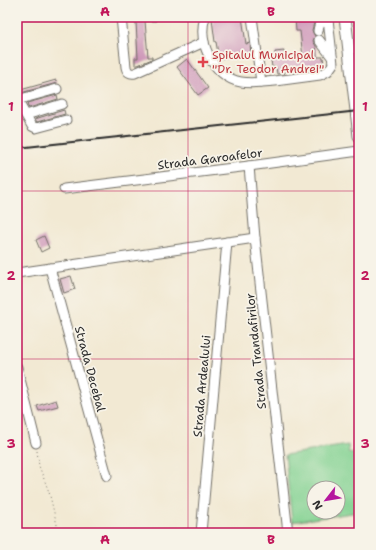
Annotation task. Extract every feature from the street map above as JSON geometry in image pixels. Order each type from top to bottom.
[{"type":"main road","points":[[345,17],[359,136]]},
{"type":"street","points":[[121,17],[126,67],[132,74],[204,42]]},
{"type":"street","points":[[205,17],[203,28],[204,42],[211,60],[222,73],[229,78],[240,82],[261,82],[320,76],[328,71],[333,64],[328,18],[322,21],[318,26],[318,36],[332,57]]},
{"type":"street","points":[[252,17],[261,82]]},
{"type":"street","points":[[57,89],[17,100],[32,126],[36,128],[66,120]]},
{"type":"street","points":[[26,115],[62,104]]},
{"type":"street","name":"Strada Garoafelor","points":[[64,189],[359,151]]},
{"type":"street","name":"Strada Trandafirilor","points":[[249,166],[255,238],[288,533]]},
{"type":"street","points":[[17,273],[255,238]]},
{"type":"street","name":"Strada Ardealului","points":[[201,533],[227,242]]},
{"type":"street","name":"Strada Decebal","points":[[50,268],[107,476]]},
{"type":"street","points":[[17,367],[36,443]]},
{"type":"path","points":[[36,443],[40,466],[49,492],[59,533]]},
{"type":"green space","points":[[348,445],[349,453],[359,451],[359,512],[346,514],[346,480],[306,480],[306,520],[292,522],[285,455]]},
{"type":"building","points":[[131,17],[156,17],[156,21],[145,21],[148,57],[152,57],[152,59],[138,65],[135,65],[135,58],[138,58],[136,22],[131,22]]},
{"type":"building","points":[[242,17],[246,44],[250,43],[251,55],[219,59],[212,19]]},
{"type":"building","points":[[295,17],[313,17],[314,23],[312,30],[315,36],[313,41],[316,46],[317,57],[323,57],[324,65],[285,69],[285,73],[277,74],[276,67],[272,67],[271,60],[275,59],[275,52],[284,51],[285,59],[303,57],[300,31],[296,31]]},
{"type":"building","points":[[187,59],[208,88],[198,95],[177,67]]},
{"type":"building","points":[[56,80],[57,83],[17,94],[17,91]]},
{"type":"building","points":[[57,95],[58,99],[29,108],[28,107],[27,103]]},
{"type":"building","points":[[64,110],[65,114],[37,122],[35,119]]},
{"type":"building","points":[[44,236],[49,248],[41,252],[36,240]]},
{"type":"building","points":[[71,276],[75,289],[64,293],[60,279]]},
{"type":"building","points":[[56,400],[58,406],[39,411],[37,406]]},
{"type":"railway","points":[[17,148],[359,111]]},
{"type":"place","name":"Spitalul Municipal \"Dr. Teodor Andrei\"","points":[[203,62]]}]
